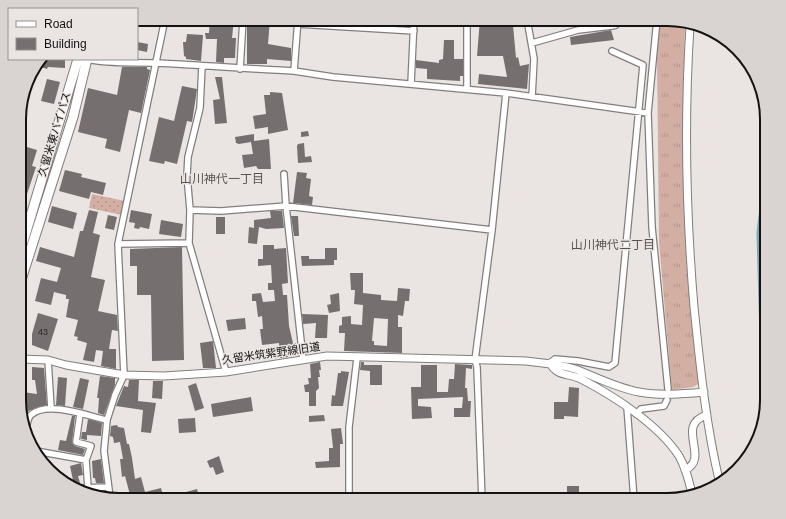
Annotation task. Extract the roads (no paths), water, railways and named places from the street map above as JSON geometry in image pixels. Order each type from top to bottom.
[{"type":"highway","name":"久留米東バイパス","points":[[26,232],[78,60]]},
{"type":"highway","name":"久留米東バイパス","points":[[26,264],[73,117],[86,60]]},
{"type":"street","points":[[109,492],[104,451],[107,420],[124,375],[118,244],[163,26]]},
{"type":"street","points":[[240,69],[243,26]]},
{"type":"street","points":[[294,71],[298,26]]},
{"type":"street","points":[[339,26],[414,30]]},
{"type":"street","points":[[411,84],[414,26]]},
{"type":"street","points":[[467,26],[467,89]]},
{"type":"street","points":[[528,26],[534,59],[532,97]]},
{"type":"street","points":[[532,43],[578,30],[612,26]]},
{"type":"street","points":[[657,26],[648,113],[652,227],[668,389]]},
{"type":"street","points":[[690,29],[686,156],[690,252],[706,415],[718,477]]},
{"type":"street","points":[[612,51],[643,65],[637,113],[615,363],[609,367],[578,361],[555,359],[550,363],[554,370],[559,374],[578,378],[610,394],[627,406],[666,440],[679,457],[686,470],[691,490]]},
{"type":"street","points":[[91,60],[105,63],[155,63],[294,71],[506,93],[637,113],[648,113]]},
{"type":"street","points":[[202,66],[200,108],[188,157],[187,175],[190,210],[189,243],[226,372]]},
{"type":"street","points":[[482,493],[477,366],[475,360],[492,230],[506,93]]},
{"type":"street","points":[[284,174],[302,358]]},
{"type":"street","points":[[190,210],[221,211],[286,206],[492,230]]},
{"type":"street","points":[[118,244],[189,243]]},
{"type":"street","name":"久留米筑紫野線旧道","points":[[26,359],[48,360],[66,365],[124,375],[164,376],[226,372],[302,358],[327,356],[357,358],[526,361],[550,363],[573,369],[621,387],[639,392],[660,394],[704,392]]},
{"type":"street","points":[[349,493],[349,427],[357,358]]},
{"type":"street","points":[[48,360],[51,408]]},
{"type":"street","points":[[636,414],[641,409],[664,406],[667,400]]},
{"type":"street","points":[[627,406],[633,493]]},
{"type":"street","points":[[28,419],[32,414],[51,408],[107,420]]},
{"type":"street","points":[[80,414],[76,442],[91,446],[86,460],[88,487]]},
{"type":"street","points":[[686,470],[692,467],[695,462],[691,431],[694,423],[699,417],[706,415]]},
{"type":"street","points":[[42,452],[86,460]]},
{"type":"street","points":[[89,488],[108,487]]},
{"type":"district","name":"山川神代一丁目","points":[[222,179]]},
{"type":"district","name":"山川神代二丁目","points":[[613,245]]}]
